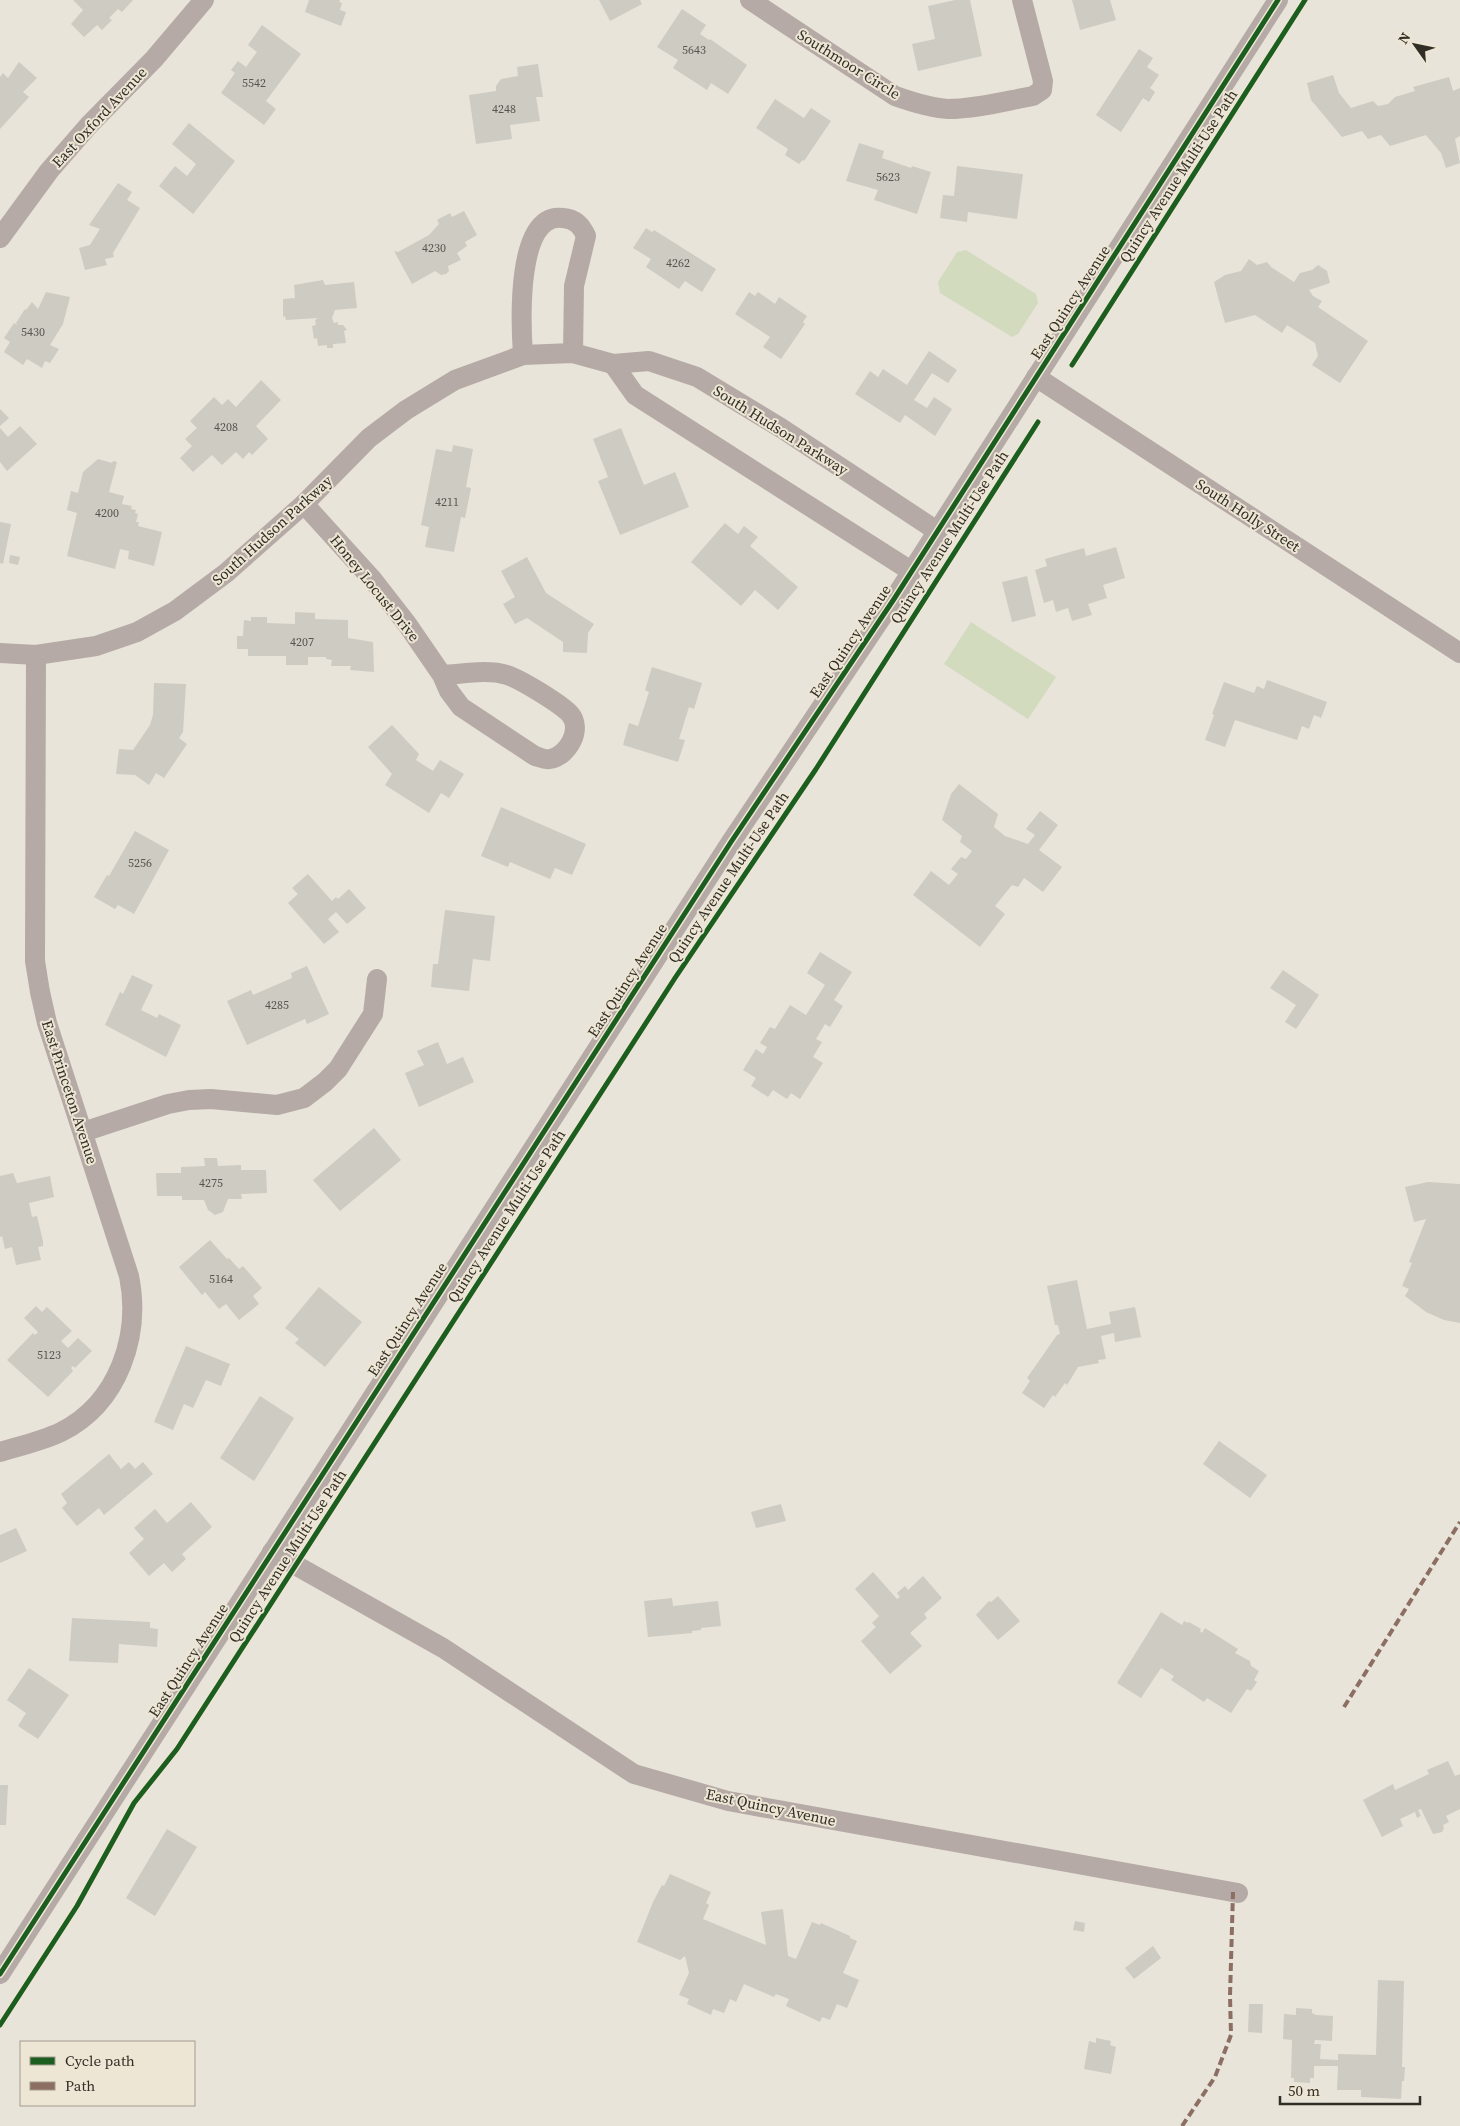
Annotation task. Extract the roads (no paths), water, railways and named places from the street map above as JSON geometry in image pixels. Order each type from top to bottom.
[{"type":"street","name":"East Oxford Avenue","points":[[0,238],[49,172],[89,125],[154,59],[204,0]]},
{"type":"street","name":"Southmoor Circle","points":[[750,0],[895,96],[918,104],[947,109],[1033,96],[1042,90],[1043,81],[1022,0]]},
{"type":"street","name":"East Quincy Avenue","points":[[0,1974],[717,864],[937,531],[1278,0]]},
{"type":"street","points":[[523,355],[522,301],[526,265],[533,238],[539,228],[547,220],[558,217],[569,218],[577,223],[586,236],[574,286],[574,353]]},
{"type":"street","name":"South Hudson Parkway","points":[[0,653],[36,656],[96,646],[136,632],[175,612],[226,573],[304,504],[369,438],[406,410],[455,380],[523,355],[574,353],[613,364],[649,361],[698,377],[781,428],[937,531]]},
{"type":"street","points":[[613,364],[635,395],[911,571]]},
{"type":"street","name":"South Holly Street","points":[[1036,377],[1460,653]]},
{"type":"street","name":"Honey Locust Drive","points":[[304,504],[372,579],[407,624],[442,675],[449,691],[461,707],[535,756],[548,759],[559,755],[568,746],[574,733],[574,723],[570,714],[523,683],[508,675],[488,672],[442,675]]},
{"type":"street","name":"East Princeton Avenue","points":[[0,1452],[62,1432],[84,1417],[104,1396],[114,1382],[130,1339],[133,1295],[129,1276],[47,1023],[35,961],[36,656]]},
{"type":"street","points":[[83,1132],[168,1104],[188,1100],[211,1099],[277,1104],[304,1098],[326,1082],[338,1069],[373,1014],[377,980]]},
{"type":"street","name":"East Quincy Avenue","points":[[272,1552],[443,1648],[634,1774],[728,1801],[1238,1893]]}]
